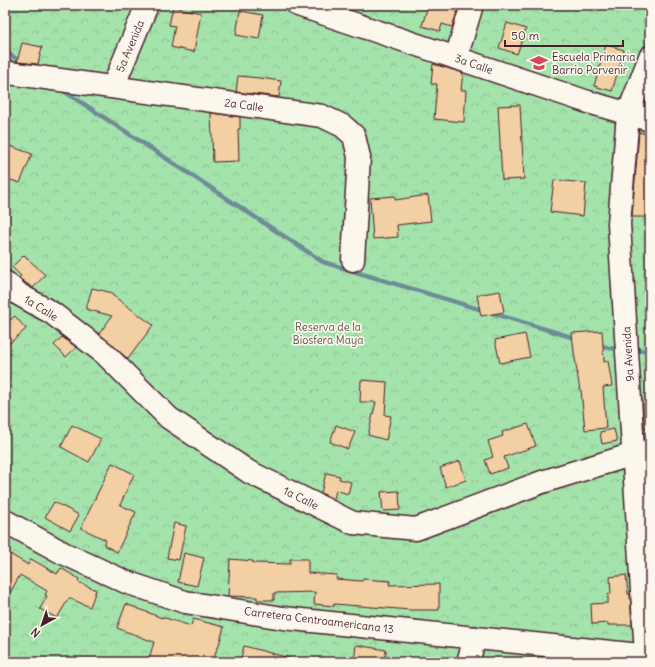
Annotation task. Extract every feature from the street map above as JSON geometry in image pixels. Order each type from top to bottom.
[{"type":"main road","name":"5a Avenida","points":[[112,87],[148,5]]},
{"type":"main road","name":"3a Calle","points":[[298,5],[339,11],[456,58],[588,102],[650,120]]},
{"type":"main road","points":[[456,58],[472,5]]},
{"type":"main road","name":"9a Avenida","points":[[648,656],[642,453],[619,224],[628,114],[650,57]]},
{"type":"main road","name":"2a Calle","points":[[5,71],[9,73],[322,116],[343,126],[354,136],[359,157],[353,260]]},
{"type":"main road","name":"1a Calle","points":[[5,282],[20,295],[52,313],[104,353],[169,418],[249,472],[353,523],[416,529],[542,482],[642,453]]},
{"type":"main road","name":"Carretera Centroamericana 13","points":[[5,521],[63,553],[126,582],[185,602],[283,618],[648,656]]},
{"type":"main road","points":[[468,662],[475,638]]},
{"type":"green space","name":"Reserva de la Biosfera Maya","points":[[5,5],[650,5],[650,662],[5,662]]},
{"type":"building","points":[[428,5],[443,5],[458,9],[452,27],[442,24],[440,31],[422,26]]},
{"type":"building","points":[[173,7],[201,13],[194,52],[171,47],[175,26],[169,25]]},
{"type":"building","points":[[240,11],[263,15],[259,39],[236,35]]},
{"type":"building","points":[[507,23],[526,29],[517,54],[499,48]]},
{"type":"building","points":[[22,43],[42,47],[38,64],[17,62]]},
{"type":"building","points":[[606,45],[624,50],[612,91],[594,86]]},
{"type":"building","points":[[433,64],[463,73],[461,90],[466,90],[464,122],[434,119],[437,84],[431,84]]},
{"type":"building","points":[[238,76],[281,81],[279,97],[236,92]]},
{"type":"building","points":[[520,105],[524,179],[502,180],[498,106]]},
{"type":"building","points":[[211,113],[240,117],[240,129],[238,129],[239,161],[213,162]]},
{"type":"building","points":[[639,132],[650,135],[650,217],[632,217]]},
{"type":"building","points":[[10,146],[32,154],[20,183],[5,178],[5,159]]},
{"type":"building","points":[[554,180],[586,183],[583,216],[550,212]]},
{"type":"building","points":[[428,195],[431,221],[397,225],[398,237],[373,239],[370,198],[395,196],[395,200]]},
{"type":"building","points":[[24,255],[45,275],[33,288],[19,278],[21,276],[12,267]]},
{"type":"building","points":[[92,288],[113,293],[112,295],[153,325],[128,359],[99,334],[112,316],[86,309]]},
{"type":"building","points":[[500,291],[504,312],[481,316],[477,295]]},
{"type":"building","points":[[15,316],[26,329],[5,347],[5,324]]},
{"type":"building","points":[[602,331],[604,362],[608,361],[612,386],[603,387],[606,428],[585,430],[581,390],[580,391],[572,333]]},
{"type":"building","points":[[525,334],[530,357],[500,363],[495,340]]},
{"type":"building","points":[[62,337],[76,347],[66,357],[54,345]]},
{"type":"building","points":[[361,380],[387,382],[385,415],[391,416],[386,440],[368,435],[376,402],[360,402]]},
{"type":"building","points":[[643,404],[650,404],[650,428],[644,428]]},
{"type":"building","points":[[528,424],[536,446],[504,457],[508,468],[490,474],[485,460],[493,457],[488,441],[503,436],[502,432]]},
{"type":"building","points":[[72,425],[101,439],[89,462],[61,447]]},
{"type":"building","points":[[336,425],[355,432],[348,449],[330,442]]},
{"type":"building","points":[[614,429],[617,441],[602,444],[600,432]]},
{"type":"building","points":[[460,461],[466,480],[446,487],[440,468]]},
{"type":"building","points":[[112,463],[134,474],[120,505],[136,512],[117,552],[104,545],[106,540],[81,528]]},
{"type":"building","points":[[326,473],[340,476],[339,479],[351,482],[348,494],[336,490],[334,499],[321,493]]},
{"type":"building","points":[[399,491],[400,510],[383,511],[381,492]]},
{"type":"building","points":[[54,502],[79,515],[70,531],[45,517]]},
{"type":"building","points":[[174,523],[186,526],[179,560],[167,558]]},
{"type":"building","points":[[5,551],[28,565],[31,559],[57,574],[61,568],[79,579],[78,582],[96,590],[90,607],[69,598],[57,618],[40,609],[47,596],[45,595],[47,591],[20,575],[5,601]]},
{"type":"building","points":[[184,553],[204,558],[197,586],[178,582]]},
{"type":"building","points":[[230,559],[253,561],[253,563],[290,564],[290,559],[308,559],[308,573],[337,575],[336,579],[390,581],[389,585],[439,584],[439,610],[411,610],[334,604],[334,606],[314,604],[315,592],[274,593],[274,600],[257,600],[257,597],[228,596]]},
{"type":"building","points":[[626,575],[628,594],[630,594],[632,625],[608,625],[608,623],[592,624],[591,604],[608,603],[608,594],[611,594],[610,577]]},
{"type":"building","points":[[126,604],[162,618],[191,626],[193,619],[224,627],[213,662],[148,662],[154,642],[117,628]]},
{"type":"building","points":[[356,645],[386,650],[384,662],[354,662]]},
{"type":"building","points":[[244,646],[289,658],[289,662],[240,662]]},
{"type":"waterway","points":[[5,51],[28,67]]},
{"type":"waterway","points":[[61,89],[323,262],[578,339]]},
{"type":"waterway","points":[[598,345],[620,349]]},
{"type":"waterway","points":[[632,350],[650,351]]},
{"type":"place","name":"Escuela Primaria Barrio Porvenir","points":[[539,63]]}]
